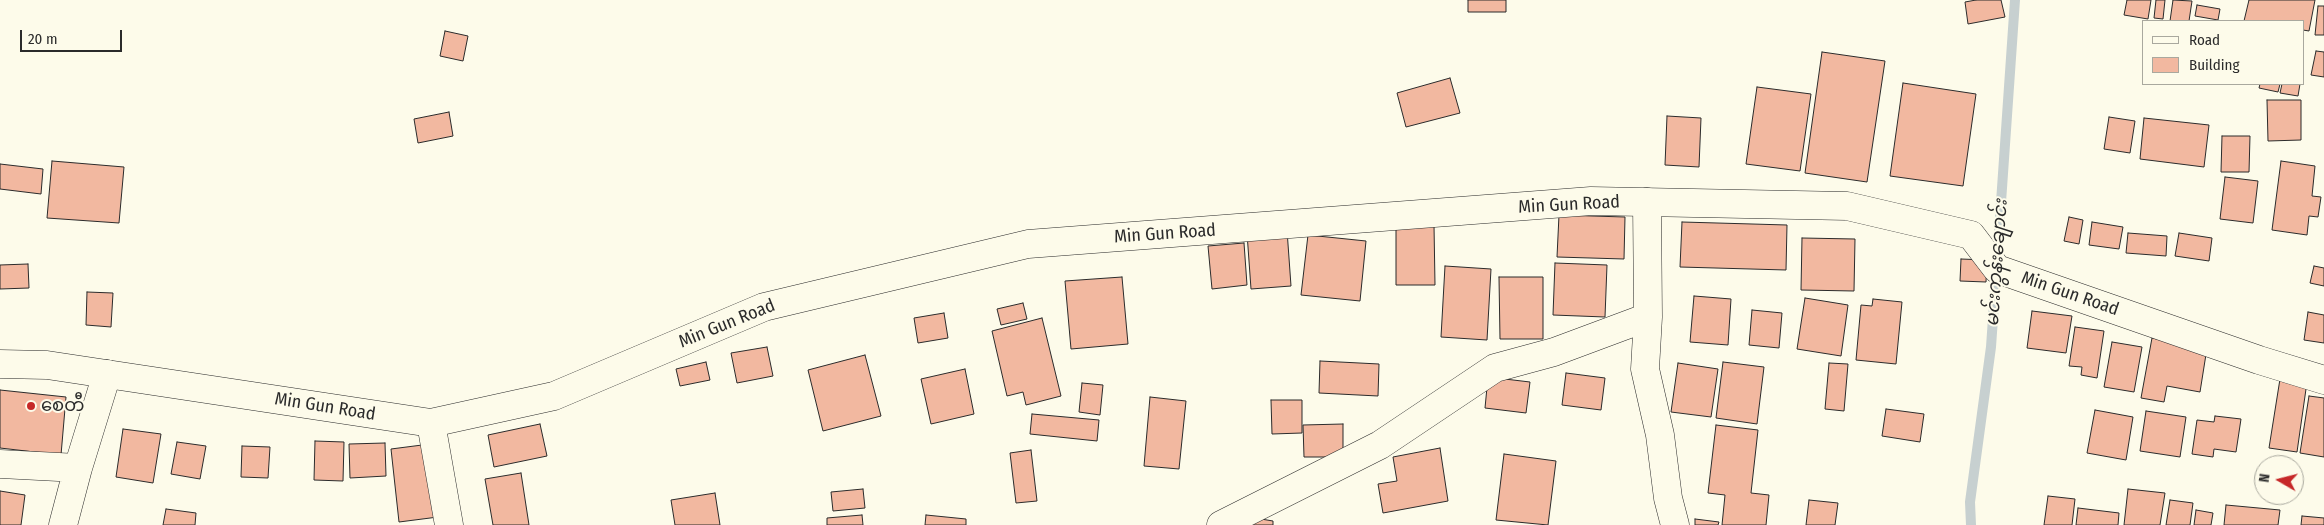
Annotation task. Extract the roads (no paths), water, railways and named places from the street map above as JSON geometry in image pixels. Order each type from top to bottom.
[{"type":"street","name":"Min Gun Road","points":[[0,364],[47,365],[431,423],[554,396],[764,307],[1028,244],[1590,201],[1847,206],[1971,235],[1997,269],[2324,380]]},
{"type":"street","points":[[1647,202],[1648,317],[1645,369],[1660,435],[1668,498],[1675,525]]},
{"type":"street","points":[[1221,525],[1380,444],[1495,368],[1554,352],[1648,317]]},
{"type":"street","points":[[63,525],[78,468],[107,374]]},
{"type":"street","points":[[431,423],[449,525]]},
{"type":"street","points":[[0,464],[78,468]]},
{"type":"waterway","name":"မင်းကွန်းချောင်း","points":[[1971,525],[1970,502],[1991,347],[2015,0]]},
{"type":"place","name":"စေတီ","points":[[31,406]]}]
